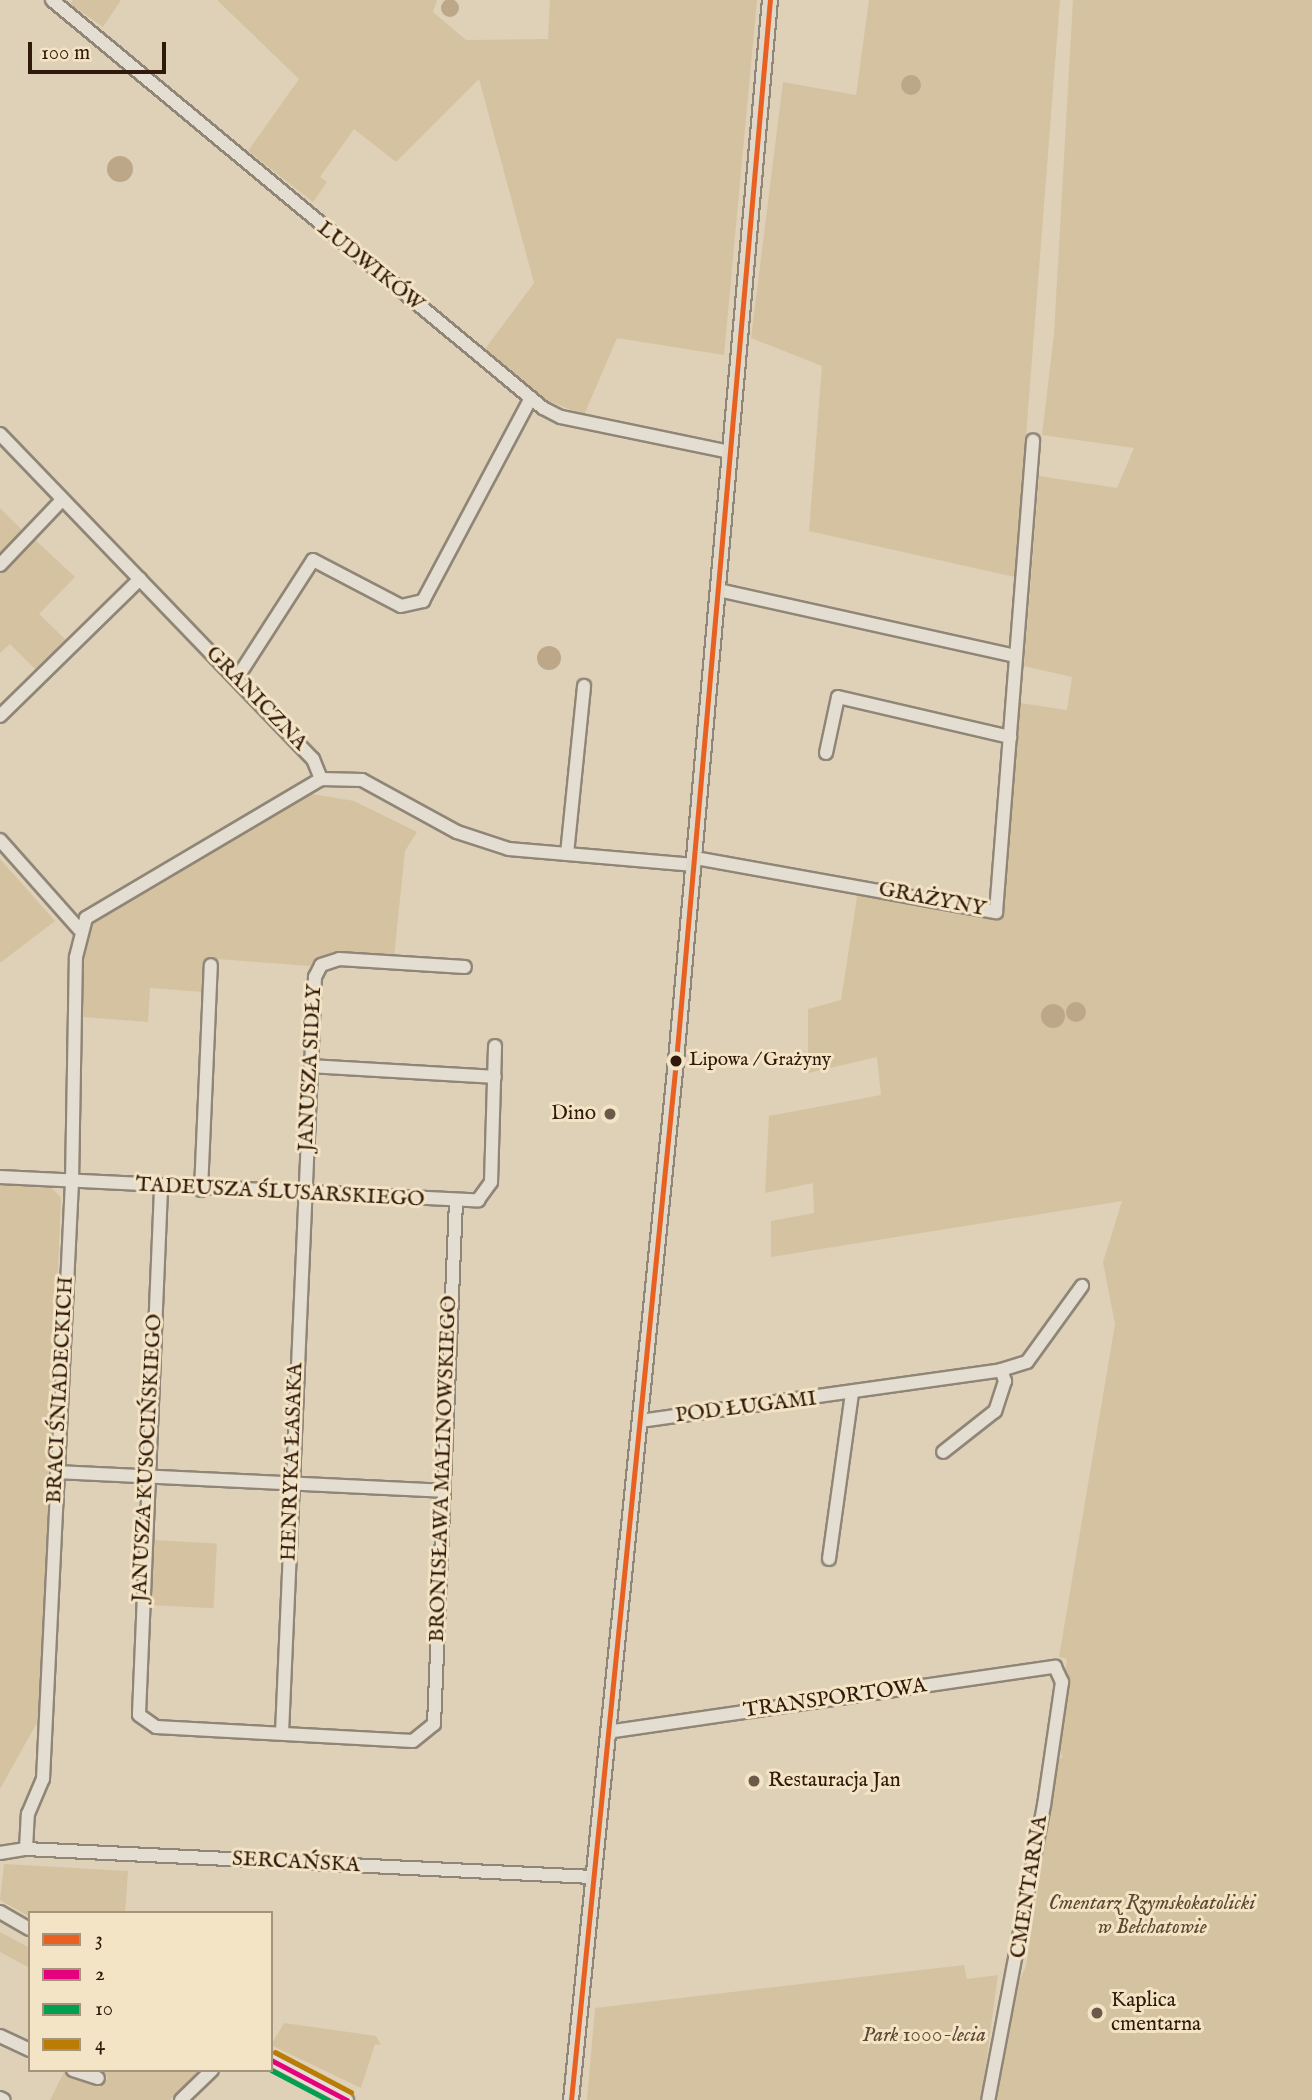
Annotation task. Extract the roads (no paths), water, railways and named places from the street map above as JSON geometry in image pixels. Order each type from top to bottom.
[{"type":"main road","points":[[571,2100],[694,861],[770,0]]},
{"type":"street","name":"LUDWIKÓW","points":[[52,0],[531,398],[561,417],[730,452]]},
{"type":"street","points":[[237,678],[313,560],[401,607],[423,601],[531,398]]},
{"type":"street","name":"GRANICZNA","points":[[0,434],[313,759],[321,779]]},
{"type":"street","name":"GRAŻYNY","points":[[694,861],[996,912],[1033,440]]},
{"type":"street","points":[[0,565],[62,500]]},
{"type":"street","points":[[0,716],[140,579]]},
{"type":"street","points":[[718,590],[1016,656]]},
{"type":"street","points":[[567,854],[584,686]]},
{"type":"street","points":[[826,752],[838,697],[1010,737]]},
{"type":"street","points":[[0,840],[79,929],[105,903],[321,779],[362,780],[488,844],[567,854],[694,861]]},
{"type":"street","name":"BRACI ŚNIADECKICH","points":[[26,1849],[28,1814],[43,1779],[72,1182],[79,929]]},
{"type":"street","name":"JANUSZA SIDŁY","points":[[304,1192],[315,977],[326,961],[465,967]]},
{"type":"street","points":[[201,1190],[211,965]]},
{"type":"street","points":[[311,1066],[495,1077],[495,1046]]},
{"type":"street","name":"TADEUSZA ŚLUSARSKIEGO","points":[[0,1177],[161,1189],[304,1192],[456,1202],[486,1195],[495,1077]]},
{"type":"street","name":"JANUSZA KUSOCIŃSKIEGO","points":[[161,1189],[137,1704],[146,1723],[282,1733]]},
{"type":"street","name":"HENRYKA ŁASAKA","points":[[282,1733],[304,1192]]},
{"type":"street","name":"BRONISŁAWA MALINOWSKIEGO","points":[[282,1733],[412,1741],[428,1735],[434,1724],[456,1202]]},
{"type":"street","name":"POD ŁUGAMI","points":[[640,1420],[852,1393],[1001,1370],[1027,1362],[1082,1286]]},
{"type":"street","points":[[943,1452],[995,1410],[1005,1381],[1001,1370]]},
{"type":"street","name":"POD ŁUGAMI","points":[[829,1559],[852,1393]]},
{"type":"street","points":[[57,1472],[442,1491]]},
{"type":"street","name":"TRANSPORTOWA","points":[[607,1732],[1044,1666],[1060,1672]]},
{"type":"street","name":"CMENTARNA","points":[[988,2100],[1003,2001],[1018,1965],[1060,1672]]},
{"type":"street","name":"SERCAŃSKA","points":[[0,1853],[26,1849],[593,1877]]},
{"type":"street","points":[[0,1912],[28,1927]]},
{"type":"street","points":[[0,2036],[28,2049]]},
{"type":"street","points":[[273,2061],[347,2100]]},
{"type":"street","points":[[79,2072],[98,2078]]},
{"type":"street","points":[[181,2100],[210,2072]]},
{"type":"place","name":"Lipowa / Grażyny","points":[[676,1061]]},
{"type":"place","name":"Dino","points":[[610,1114]]},
{"type":"place","name":"Restauracja Jan","points":[[754,1781]]},
{"type":"place","name":"Kaplica cmentarna","points":[[1097,2013]]},
{"type":"park label","name":"Cmentarz Rzymskokatolicki w Bełchatowie","points":[[1152,1916]]},
{"type":"park label","name":"Park 1000-lecia","points":[[924,2036]]}]
